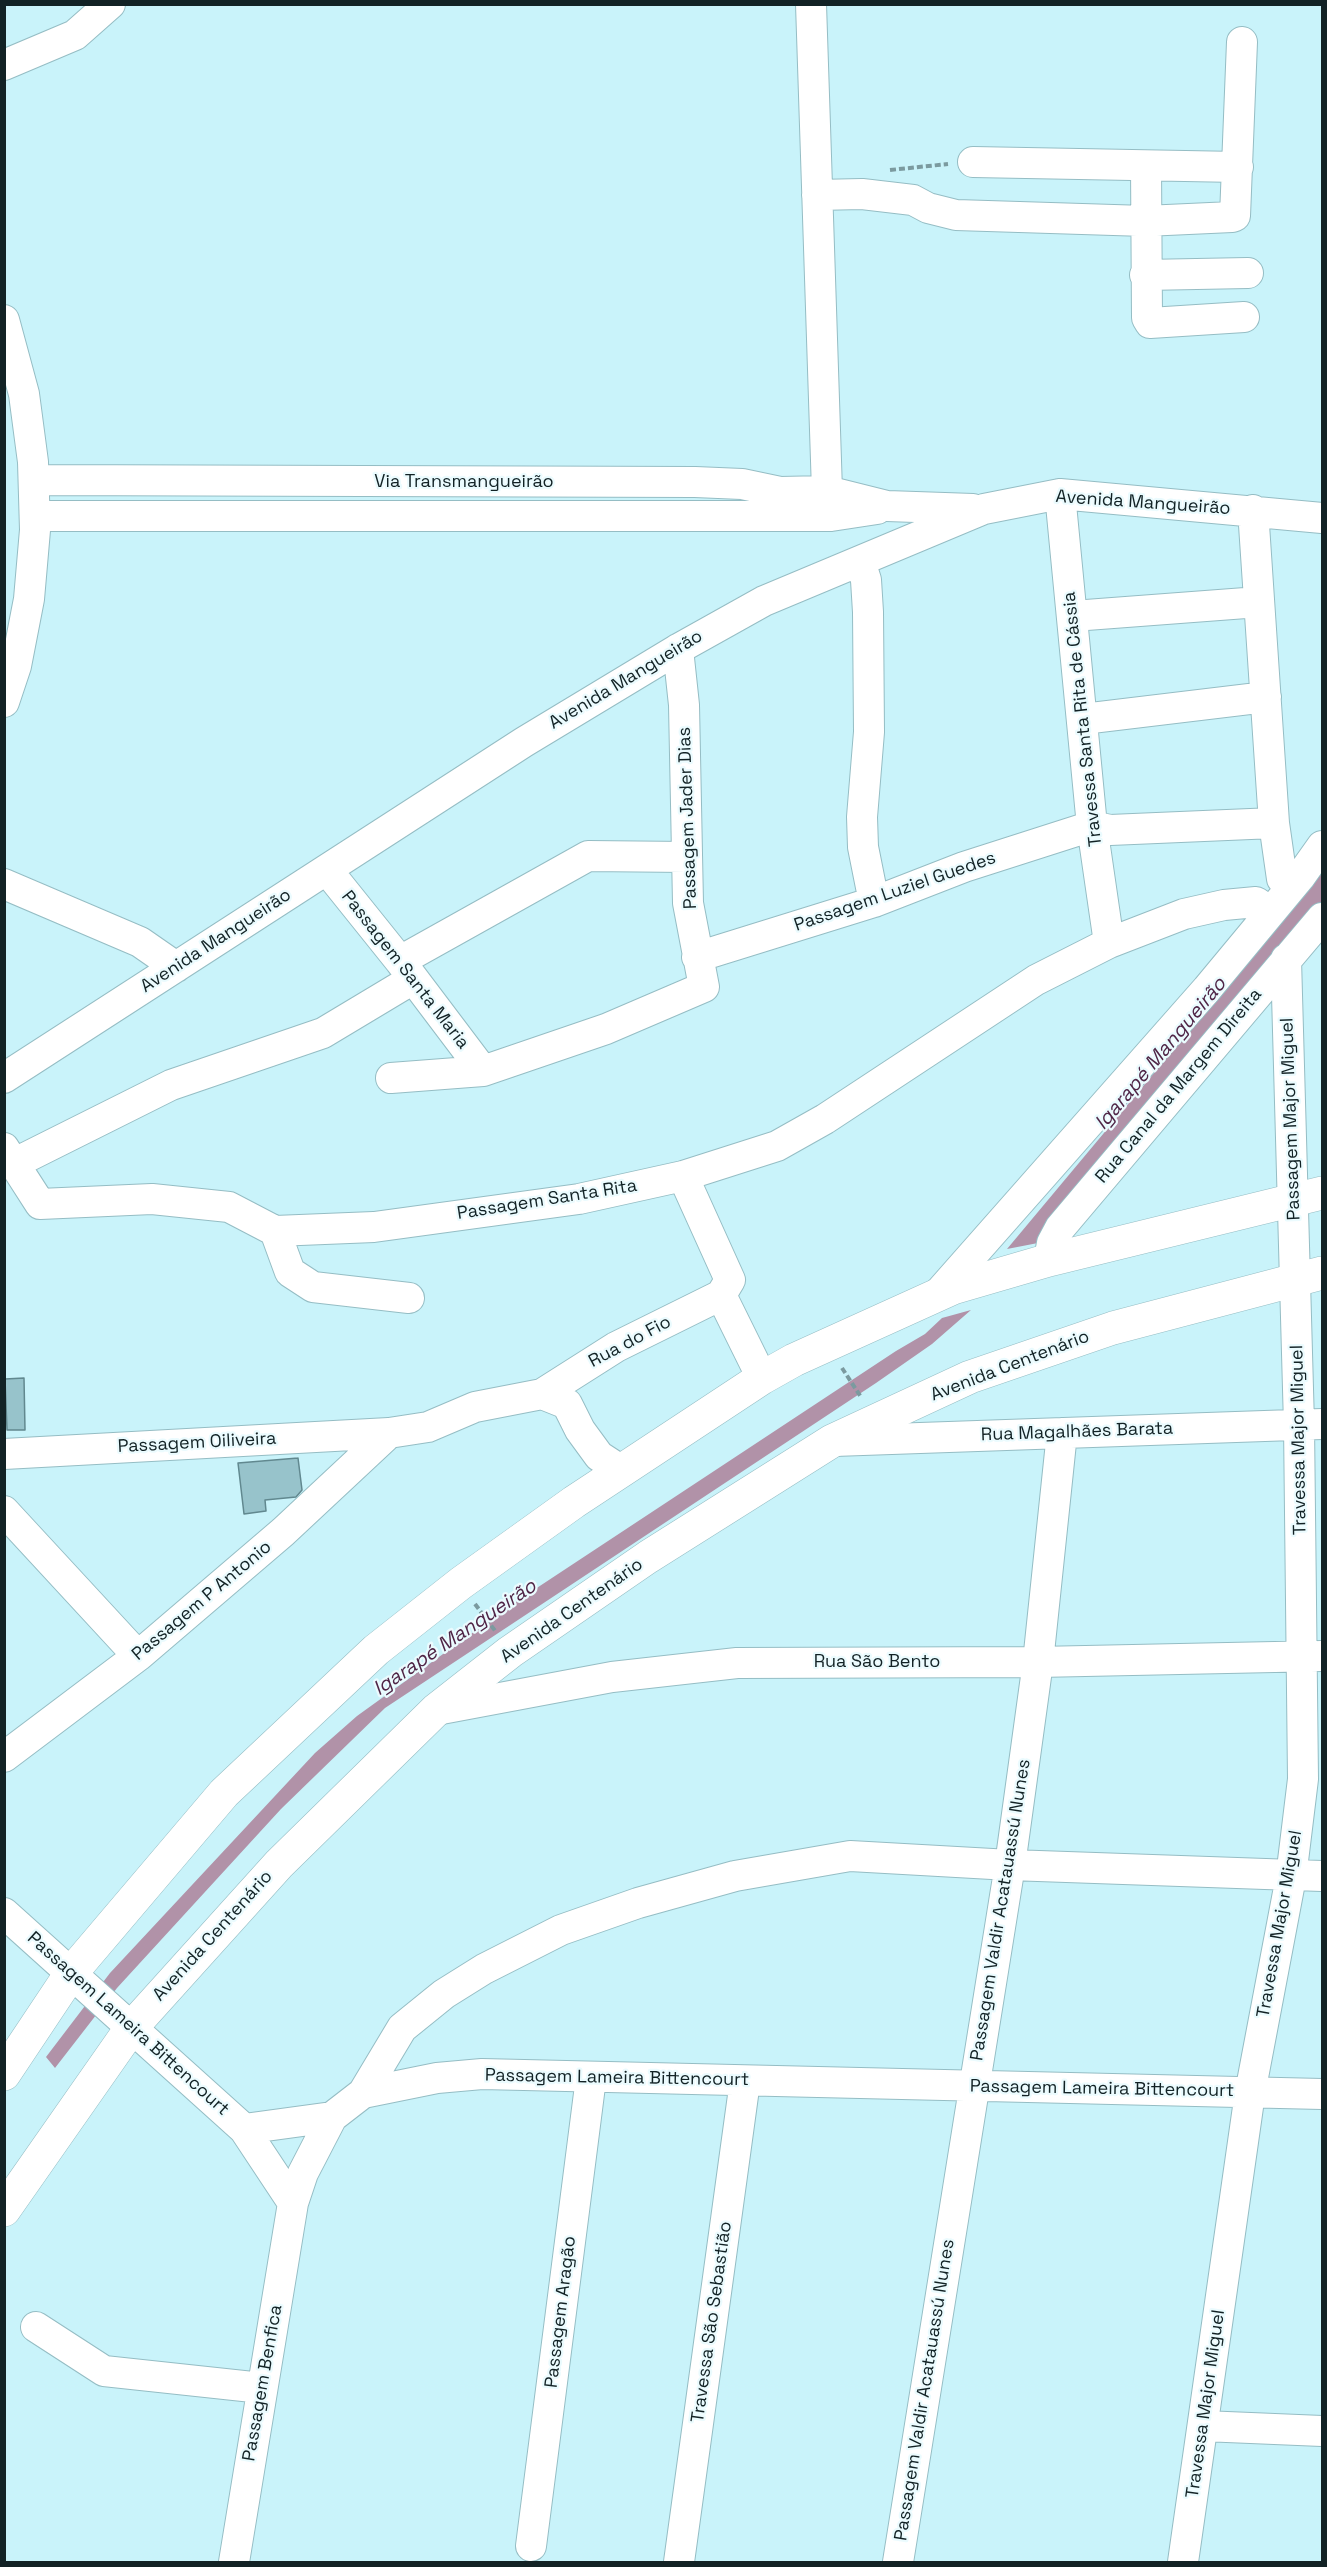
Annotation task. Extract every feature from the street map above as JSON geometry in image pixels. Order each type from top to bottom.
[{"type":"main road","points":[[4,2074],[76,1976],[224,1793],[376,1650],[461,1583],[622,1471],[762,1378],[794,1360],[937,1295],[1049,1260],[1308,1197]]},
{"type":"main road","name":"Avenida Centenário","points":[[4,2210],[126,2022],[279,1864],[436,1710],[510,1652],[648,1557],[832,1441],[970,1377],[1113,1328],[1309,1276]]},
{"type":"street","points":[[4,65],[75,35],[110,4]]},
{"type":"street","points":[[811,4],[827,492]]},
{"type":"street","points":[[817,195],[862,194],[913,200],[928,208],[956,215],[1145,221],[1235,216],[1242,42]]},
{"type":"street","points":[[973,162],[1238,167]]},
{"type":"street","points":[[1146,166],[1145,315],[1150,323],[1244,317]]},
{"type":"street","points":[[1145,275],[1248,273]]},
{"type":"street","points":[[4,320],[24,394],[34,480],[35,516],[29,599],[16,666],[4,702]]},
{"type":"street","name":"Via Transmangueirão","points":[[34,480],[695,482],[742,484],[780,492],[827,492],[892,506],[984,509]]},
{"type":"street","name":"Avenida Mangueirão","points":[[4,1078],[524,742],[678,649],[764,601],[984,509],[1060,494],[1323,518]]},
{"type":"street","name":"Travessa Santa Rita de Cássia","points":[[1060,494],[1092,826],[1109,943]]},
{"type":"street","name":"Via Transmangueirão","points":[[35,516],[831,516],[892,506]]},
{"type":"street","points":[[1253,510],[1274,823],[1282,879],[1300,877]]},
{"type":"street","points":[[860,561],[866,580],[868,612],[869,732],[862,817],[864,846],[874,902]]},
{"type":"street","points":[[1073,616],[1259,602]]},
{"type":"street","name":"Passagem Jader Dias","points":[[483,1071],[606,1029],[704,987],[688,903],[684,705],[678,649]]},
{"type":"street","points":[[1083,719],[1266,697]]},
{"type":"street","points":[[1092,826],[1110,830],[1274,823]]},
{"type":"street","name":"Passagem Luziel Guedes","points":[[697,957],[874,902],[964,867],[1092,826]]},
{"type":"street","points":[[937,1295],[1106,1106],[1271,912],[1323,846]]},
{"type":"street","points":[[9,1156],[171,1085],[322,1033],[407,970],[588,856],[687,857]]},
{"type":"street","name":"Passagem Santa Maria","points":[[327,870],[407,970],[483,1071]]},
{"type":"street","points":[[4,884],[140,942],[176,967]]},
{"type":"street","name":"Passagem Santa Rita","points":[[9,1156],[40,1204],[152,1199],[229,1208],[275,1231],[397,1224],[579,1199],[683,1176],[777,1146],[825,1119],[1036,980],[1109,943],[1184,914],[1224,905],[1256,902],[1271,912]]},
{"type":"street","name":"Rua Canal da Margem Direita","points":[[1049,1260],[1052,1243],[1060,1228],[1323,918]]},
{"type":"street","name":"Passagem Major Miguel","points":[[1286,959],[1308,1197],[1309,1276]]},
{"type":"street","points":[[390,1078],[483,1071]]},
{"type":"street","points":[[683,1176],[730,1280],[721,1295],[762,1378]]},
{"type":"street","points":[[275,1231],[290,1272],[313,1287],[409,1298]]},
{"type":"street","name":"Travessa Major Miguel","points":[[1183,2562],[1250,2093],[1291,1877],[1303,1779],[1313,1657],[1309,1276]]},
{"type":"street","name":"Rua do Fio","points":[[542,1394],[616,1347],[721,1295]]},
{"type":"street","points":[[542,1394],[567,1404],[580,1430],[598,1456],[622,1471]]},
{"type":"street","name":"Passagem Oiliveira","points":[[4,1454],[389,1433],[428,1427],[453,1419],[475,1407],[542,1394]]},
{"type":"street","name":"Rua Magalhães Barata","points":[[832,1441],[1311,1424]]},
{"type":"street","name":"Passagem P Antonio","points":[[4,1757],[138,1656],[283,1532],[389,1433]]},
{"type":"street","name":"Passagem Valdir Acatauassú Nunes","points":[[898,2562],[1010,1865],[1038,1662],[1062,1433]]},
{"type":"street","points":[[4,1511],[138,1656]]},
{"type":"street","name":"Rua São Bento","points":[[436,1710],[612,1677],[738,1664],[1313,1657]]},
{"type":"street","points":[[363,2093],[402,2028],[444,1994],[484,1969],[561,1930],[638,1903],[735,1876],[850,1856],[1291,1877],[1323,1876]]},
{"type":"street","name":"Passagem Lameira Bittencourt","points":[[4,1913],[244,2129],[332,2117],[363,2093],[437,2078],[482,2074],[1323,2094]]},
{"type":"street","name":"Passagem Aragão","points":[[531,2546],[591,2078]]},
{"type":"street","name":"Travessa São Sebastião","points":[[679,2562],[745,2080]]},
{"type":"street","name":"Passagem Benfica","points":[[234,2562],[293,2203],[303,2174],[332,2117]]},
{"type":"street","points":[[244,2129],[293,2203]]},
{"type":"street","points":[[36,2327],[104,2371],[262,2388]]},
{"type":"street","points":[[1203,2426],[1323,2432]]},
{"type":"path","points":[[862,194],[873,176],[881,172],[901,167],[973,162]]},
{"type":"path","points":[[842,1368],[865,1403]]},
{"type":"path","points":[[472,1600],[502,1640]]},
{"type":"shaded area","points":[[1322,872],[1322,906],[1038,1243],[1007,1249]]},
{"type":"shaded area","points":[[971,1310],[932,1344],[876,1383],[385,1708],[281,1809],[117,1988],[55,2068],[46,2057],[110,1973],[315,1753],[357,1716],[511,1605],[925,1334],[942,1318]]},
{"type":"building","points":[[24,1378],[25,1430],[7,1430],[5,1379]]},
{"type":"building","points":[[298,1458],[302,1490],[296,1497],[265,1500],[266,1511],[244,1514],[238,1463]]},
{"type":"water label","name":"Igarapé Mangueirão","points":[[1161,1054]]},
{"type":"water label","name":"Igarapé Mangueirão","points":[[455,1638]]}]
